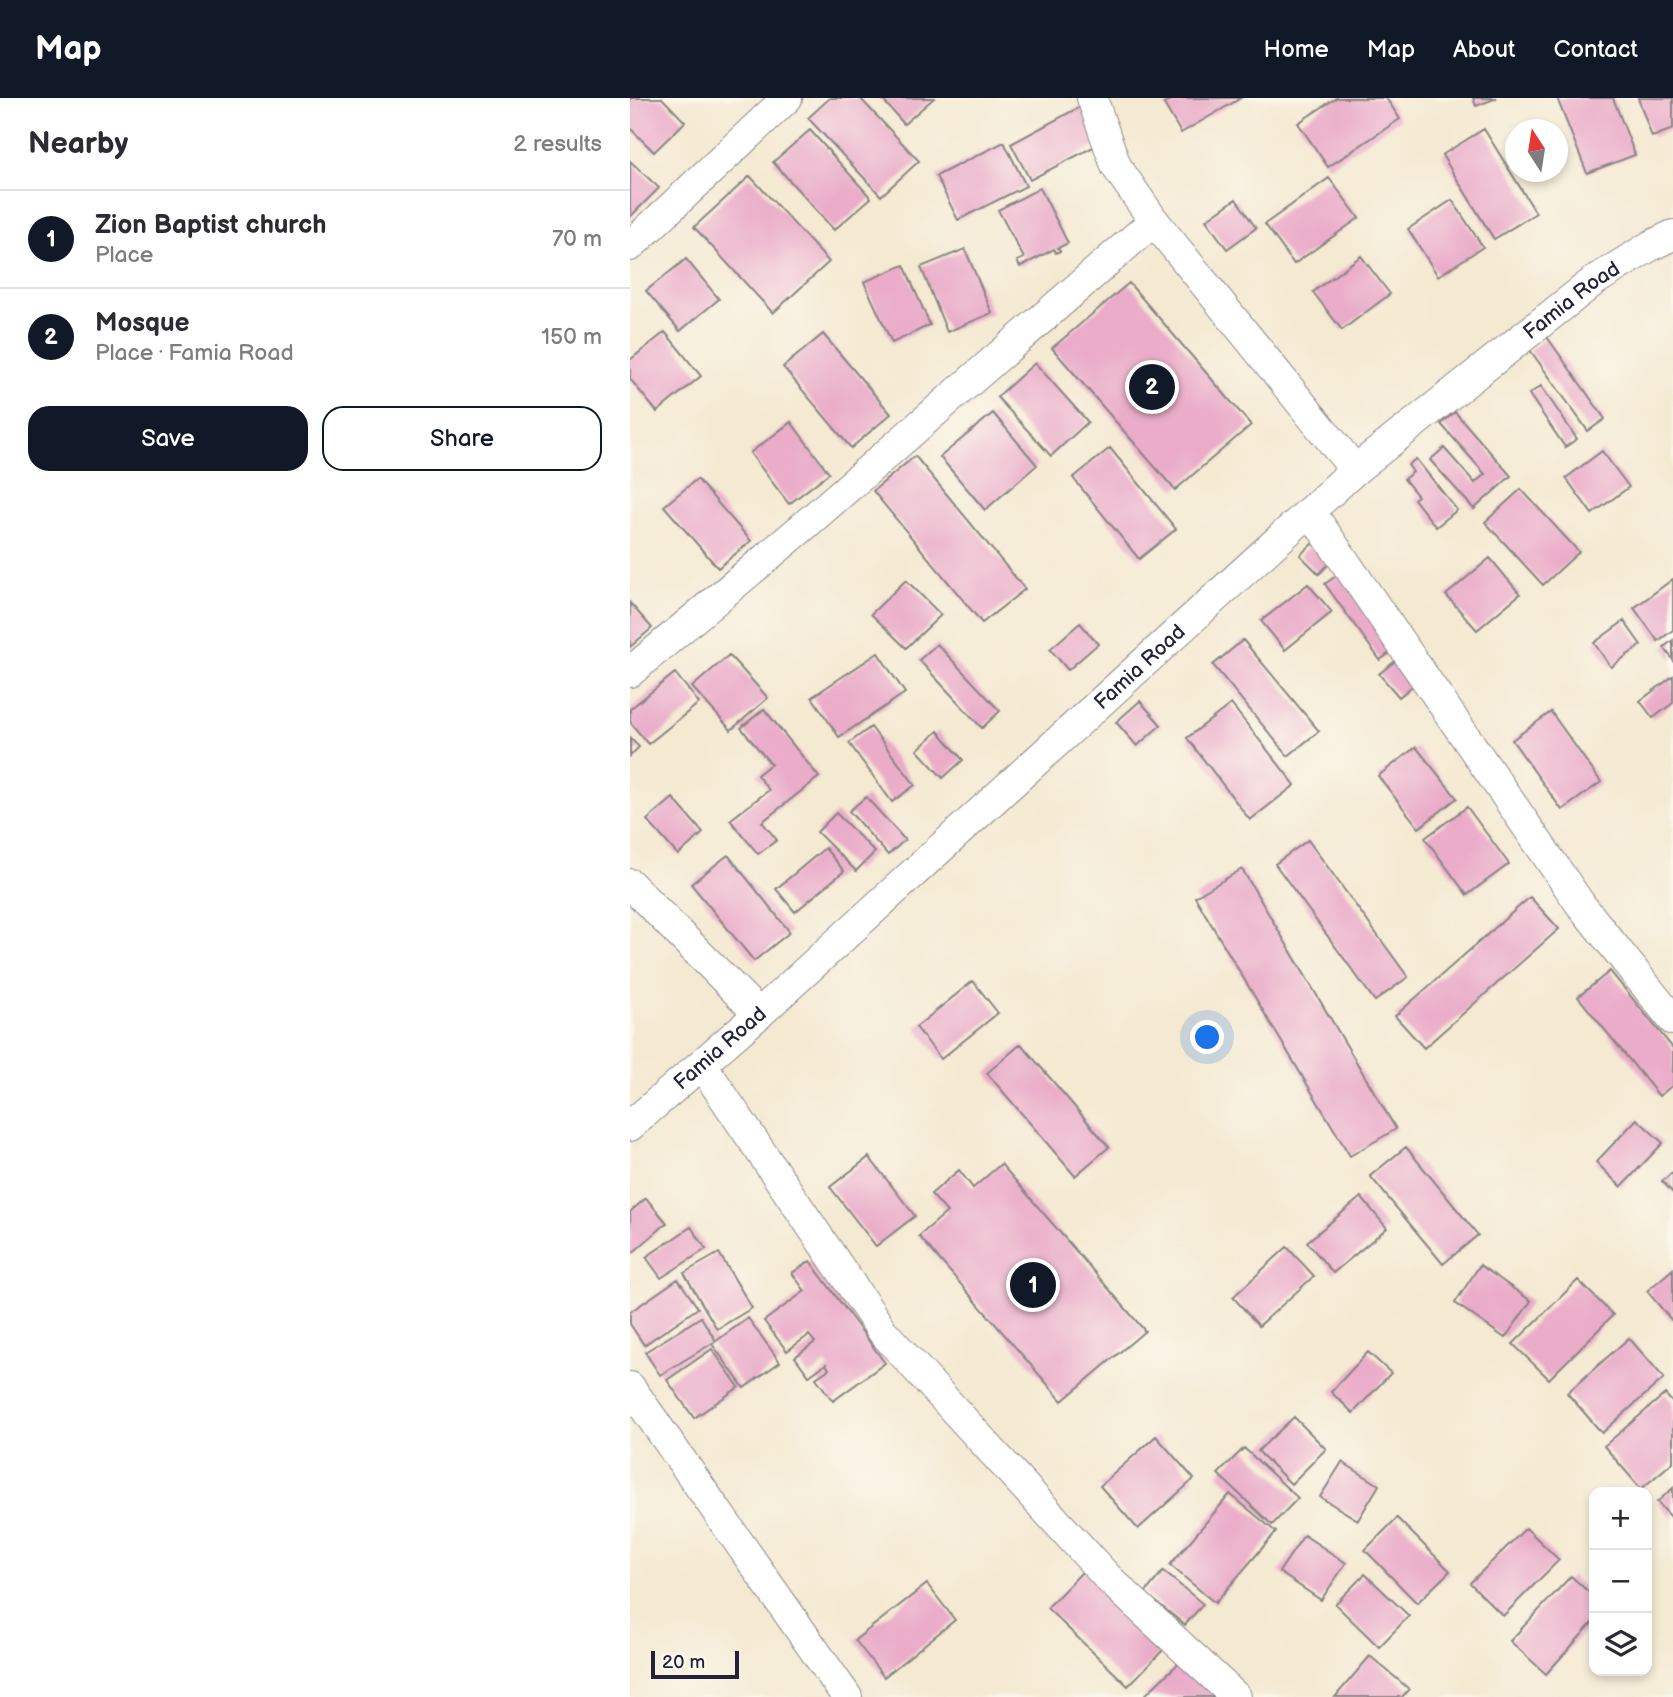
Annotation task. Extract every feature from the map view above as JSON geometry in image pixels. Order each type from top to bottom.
[{"type":"street","points":[[630,246],[787,98]]},
{"type":"street","points":[[1091,98],[1116,166],[1154,220],[1355,470]]},
{"type":"street","points":[[630,672],[797,532],[1154,220]]},
{"type":"street","name":"Famia Road","points":[[630,1126],[759,1014],[1355,470],[1594,281],[1673,235]]},
{"type":"street","points":[[1310,511],[1581,905],[1673,1020]]},
{"type":"street","points":[[630,884],[759,1014]]},
{"type":"street","points":[[702,1065],[883,1332],[1109,1579],[1236,1697]]},
{"type":"street","points":[[630,1387],[847,1697]]},
{"type":"building","points":[[630,98],[662,98],[685,122],[654,152],[630,128]]},
{"type":"building","points":[[830,98],[860,98],[919,161],[881,196],[808,118]]},
{"type":"building","points":[[881,98],[934,98],[904,124]]},
{"type":"building","points":[[1173,98],[1241,98],[1181,133],[1164,104]]},
{"type":"building","points":[[1336,98],[1386,98],[1400,119],[1328,167],[1298,123]]},
{"type":"building","points":[[1473,98],[1497,98],[1476,106]]},
{"type":"building","points":[[1557,98],[1613,98],[1635,155],[1587,173],[1568,126],[1568,119],[1565,119]]},
{"type":"building","points":[[1638,98],[1673,98],[1673,129],[1652,137]]},
{"type":"building","points":[[1085,104],[1105,141],[1030,180],[1011,144]]},
{"type":"building","points":[[1484,129],[1505,163],[1505,182],[1517,182],[1536,213],[1494,239],[1442,155]]},
{"type":"building","points":[[810,130],[871,198],[834,230],[773,162]]},
{"type":"building","points":[[1004,142],[1026,186],[958,220],[936,176]]},
{"type":"building","points":[[630,161],[659,188],[630,217]]},
{"type":"building","points":[[750,176],[829,262],[773,313],[694,227]]},
{"type":"building","points":[[1329,178],[1359,218],[1294,264],[1265,224]]},
{"type":"building","points":[[1040,188],[1068,243],[1058,248],[1060,251],[1056,253],[1054,249],[1020,267],[1017,261],[1024,258],[998,210]]},
{"type":"building","points":[[1236,199],[1256,228],[1227,249],[1206,220]]},
{"type":"building","points":[[1452,200],[1483,247],[1438,276],[1408,229]]},
{"type":"building","points":[[965,249],[992,313],[947,332],[921,267]]},
{"type":"building","points":[[1361,256],[1390,294],[1342,330],[1313,292]]},
{"type":"building","points":[[686,259],[719,299],[680,331],[646,291]]},
{"type":"building","points":[[904,265],[930,325],[892,343],[864,282]]},
{"type":"building","points":[[1129,283],[1251,425],[1175,490],[1052,348]]},
{"type":"building","points":[[665,332],[701,376],[657,412],[630,379],[630,360]]},
{"type":"building","points":[[823,334],[891,414],[851,448],[783,367]]},
{"type":"building","points":[[1547,337],[1605,419],[1588,431],[1530,350]]},
{"type":"building","points":[[1035,363],[1088,422],[1051,456],[997,397]]},
{"type":"building","points":[[1541,386],[1577,439],[1565,447],[1529,394]]},
{"type":"building","points":[[1455,412],[1511,476],[1474,509],[1430,460],[1444,448],[1475,483],[1485,474],[1441,424]]},
{"type":"building","points":[[993,413],[1037,465],[985,510],[940,457]]},
{"type":"building","points":[[791,422],[829,473],[789,504],[750,453]]},
{"type":"building","points":[[1110,448],[1176,529],[1139,559],[1073,478]]},
{"type":"building","points":[[1602,451],[1629,487],[1592,514],[1566,478]]},
{"type":"building","points":[[915,456],[1025,589],[982,623],[873,491]]},
{"type":"building","points":[[1416,459],[1457,510],[1436,527],[1414,499],[1418,496],[1404,479],[1413,472],[1408,465]]},
{"type":"building","points":[[697,479],[751,541],[718,568],[664,506]]},
{"type":"building","points":[[1521,489],[1579,552],[1543,585],[1485,522]]},
{"type":"building","points":[[1313,543],[1331,562],[1319,574],[1300,555]]},
{"type":"building","points":[[1490,558],[1520,594],[1477,630],[1446,595]]},
{"type":"building","points":[[1344,570],[1399,646],[1380,660],[1325,584]]},
{"type":"building","points":[[1673,579],[1673,630],[1658,641],[1634,608]]},
{"type":"building","points":[[906,580],[941,615],[906,648],[871,614]]},
{"type":"building","points":[[1308,584],[1332,612],[1285,650],[1261,621]]},
{"type":"building","points":[[630,603],[652,628],[630,647]]},
{"type":"building","points":[[1624,621],[1641,645],[1611,667],[1594,643]]},
{"type":"building","points":[[1080,623],[1098,644],[1068,670],[1050,649]]},
{"type":"building","points":[[1243,640],[1319,731],[1288,756],[1213,665]]},
{"type":"building","points":[[1673,640],[1673,660],[1664,647]]},
{"type":"building","points":[[937,644],[1000,711],[982,728],[919,660]]},
{"type":"building","points":[[878,653],[905,693],[839,737],[812,697]]},
{"type":"building","points":[[729,655],[768,698],[731,730],[692,687]]},
{"type":"building","points":[[1398,659],[1417,682],[1399,697],[1379,674]]},
{"type":"building","points":[[675,673],[699,703],[648,744],[630,722],[630,709]]},
{"type":"building","points":[[1673,676],[1673,703],[1653,718],[1640,701]]},
{"type":"building","points":[[1140,701],[1161,725],[1137,746],[1116,722]]},
{"type":"building","points":[[1231,704],[1295,785],[1250,820],[1187,738]]},
{"type":"building","points":[[764,709],[819,777],[762,822],[777,840],[758,854],[730,820],[769,790],[757,775],[771,764],[741,728]]},
{"type":"building","points":[[1551,712],[1601,782],[1562,810],[1512,740]]},
{"type":"building","points":[[871,727],[915,785],[892,802],[849,743]]},
{"type":"building","points":[[938,731],[963,760],[943,778],[917,750]]},
{"type":"building","points":[[630,738],[639,747],[630,756]]},
{"type":"building","points":[[1416,747],[1457,798],[1419,828],[1378,776]]},
{"type":"building","points":[[866,797],[905,840],[888,855],[849,811]]},
{"type":"building","points":[[673,798],[703,833],[678,855],[647,820]]},
{"type":"building","points":[[1467,807],[1509,864],[1467,895],[1425,838]]},
{"type":"building","points":[[836,813],[875,852],[856,871],[817,832]]},
{"type":"building","points":[[1308,840],[1408,977],[1375,1001],[1275,864]]},
{"type":"building","points":[[825,848],[844,871],[795,912],[776,889]]},
{"type":"building","points":[[728,855],[790,932],[754,961],[691,884]]},
{"type":"building","points":[[1242,869],[1396,1129],[1350,1156],[1195,897]]},
{"type":"building","points":[[1530,897],[1559,929],[1424,1048],[1395,1016]]},
{"type":"building","points":[[1610,971],[1673,1048],[1673,1085],[1659,1096],[1578,997]]},
{"type":"building","points":[[973,981],[998,1013],[941,1059],[916,1027]]},
{"type":"building","points":[[1021,1044],[1109,1147],[1075,1176],[987,1073]]},
{"type":"building","points":[[1637,1119],[1663,1143],[1621,1187],[1596,1162]]},
{"type":"building","points":[[1406,1147],[1478,1235],[1443,1264],[1370,1176]]},
{"type":"building","points":[[869,1157],[915,1216],[876,1246],[830,1187]]},
{"type":"building","points":[[1001,1164],[1145,1331],[1062,1401],[919,1236],[947,1212],[931,1194],[959,1170],[973,1188]]},
{"type":"building","points":[[1673,1172],[1673,1193],[1662,1181]]},
{"type":"building","points":[[1361,1197],[1387,1228],[1333,1273],[1307,1242]]},
{"type":"building","points":[[646,1198],[667,1223],[630,1255],[630,1212]]},
{"type":"building","points":[[691,1227],[706,1249],[661,1278],[646,1257]]},
{"type":"building","points":[[1287,1247],[1314,1276],[1259,1326],[1233,1297]]},
{"type":"building","points":[[719,1253],[752,1308],[717,1329],[684,1273]]},
{"type":"building","points":[[810,1261],[885,1363],[833,1401],[816,1378],[829,1369],[826,1364],[809,1376],[795,1357],[815,1342],[809,1335],[787,1351],[764,1321],[805,1291],[792,1273]]},
{"type":"building","points":[[1480,1265],[1531,1301],[1505,1338],[1455,1303]]},
{"type":"building","points":[[1673,1269],[1673,1322],[1647,1291]]},
{"type":"building","points":[[678,1279],[698,1308],[644,1345],[630,1324],[630,1312]]},
{"type":"building","points":[[1578,1280],[1613,1315],[1549,1379],[1513,1344]]},
{"type":"building","points":[[701,1317],[716,1341],[660,1375],[645,1352]]},
{"type":"building","points":[[748,1318],[780,1362],[744,1388],[712,1344]]},
{"type":"building","points":[[1629,1338],[1664,1378],[1602,1433],[1567,1393]]},
{"type":"building","points":[[712,1349],[739,1387],[694,1418],[667,1380]]},
{"type":"building","points":[[1368,1352],[1391,1373],[1353,1413],[1331,1392]]},
{"type":"building","points":[[1665,1394],[1673,1403],[1673,1462],[1643,1487],[1639,1487],[1604,1446]]},
{"type":"building","points":[[1294,1417],[1326,1449],[1291,1484],[1258,1451]]},
{"type":"building","points":[[1156,1436],[1194,1479],[1138,1529],[1100,1486]]},
{"type":"building","points":[[1244,1448],[1298,1498],[1272,1525],[1218,1474]]},
{"type":"building","points":[[1342,1462],[1379,1485],[1358,1520],[1320,1497]]},
{"type":"building","points":[[1673,1488],[1673,1519],[1657,1502]]},
{"type":"building","points":[[1230,1494],[1276,1532],[1215,1603],[1170,1565]]},
{"type":"building","points":[[1397,1518],[1450,1571],[1417,1603],[1365,1550]]},
{"type":"building","points":[[1526,1528],[1559,1560],[1503,1616],[1470,1583]]},
{"type":"building","points":[[1304,1535],[1346,1563],[1321,1600],[1279,1572]]},
{"type":"building","points":[[1085,1569],[1166,1647],[1128,1686],[1047,1608]]},
{"type":"building","points":[[1163,1571],[1203,1604],[1185,1625],[1145,1593]]},
{"type":"building","points":[[1365,1574],[1409,1616],[1379,1647],[1335,1604]]},
{"type":"building","points":[[1571,1576],[1589,1592],[1589,1627],[1546,1674],[1510,1641]]},
{"type":"building","points":[[927,1584],[955,1620],[884,1677],[855,1640]]},
{"type":"building","points":[[1370,1656],[1409,1689],[1402,1697],[1335,1697]]},
{"type":"building","points":[[1182,1660],[1218,1697],[1143,1697]]},
{"type":"place","name":"Mosque","points":[[1152,387]]},
{"type":"place","name":"Zion Baptist church","points":[[1033,1285]]}]
